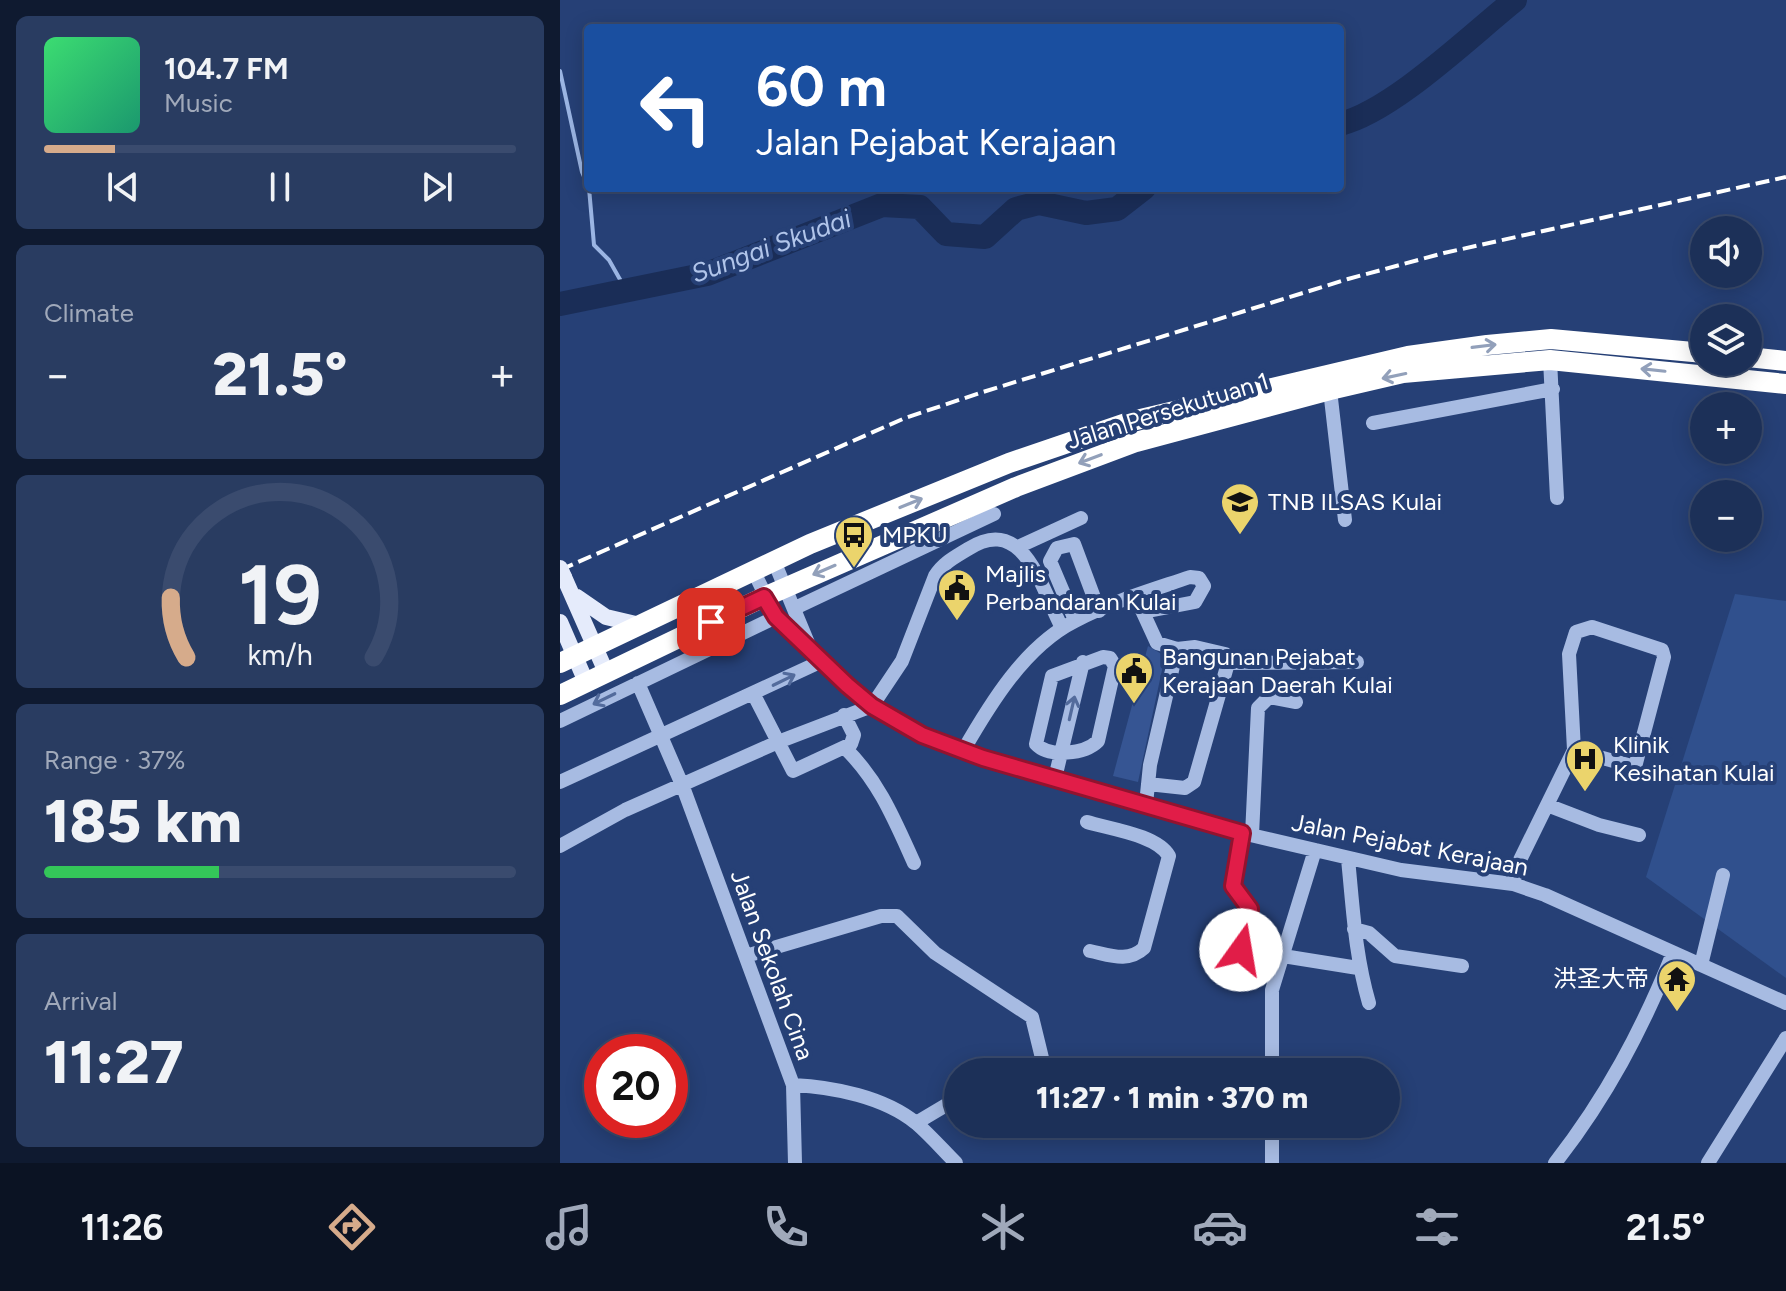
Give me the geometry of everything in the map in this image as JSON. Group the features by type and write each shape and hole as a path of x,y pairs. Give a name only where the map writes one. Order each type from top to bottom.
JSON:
{"highway":[{"name":"Jalan Persekutuan 1","path":"567,659 774,561 1009,463 1132,421 1408,356 1551,339 1690,352"},
{"path":"1762,358 1786,361"},
{"name":"Jalan Persekutuan 1","path":"560,695 773,592 1016,487 1136,442 1330,390 1403,373 1550,360 1786,384"}],"main road":[{"path":"565,578 597,613 640,625"},
{"path":"565,578 606,672"},
{"path":"560,622 567,659 586,682"}],"street":[{"path":"1550,360 1557,498"},
{"path":"1373,423 1553,389"},
{"path":"1330,390 1345,520"},
{"path":"795,608 994,514"},
{"path":"1020,546 1081,518"},
{"path":"560,846 625,810 683,787 778,742 872,706 902,661 942,566 983,539 1001,537 1020,546 1062,628"},
{"path":"930,544 942,566"},
{"path":"1075,620 1050,561 1057,548 1074,544 1099,611"},
{"path":"773,592 774,561"},
{"path":"753,570 773,592"},
{"path":"963,751 1011,679 1046,640 1062,628 1075,620 1190,577 1199,578 1204,586 1195,602 1143,612"},
{"name":"Jalan Pejabat Kerajaan","path":"773,592 795,608 810,647"},
{"name":"Jalan Pejabat Kerajaan","path":"773,592 776,617 872,706 922,735 963,751 1247,834 1348,859 1513,884 1545,895 1786,1003"},
{"path":"1136,596 1157,643 1177,649 1195,647 1225,654 1228,663 1194,782 1185,788 1148,784"},
{"path":"560,721 776,617"},
{"path":"1513,884 1519,862 1574,750 1569,654 1576,632 1592,627 1662,650 1664,657 1635,767 1574,750"},
{"path":"1146,804 1177,649"},
{"path":"1103,657 1115,662 1101,736 1093,746 1062,753 1041,749 1036,744 1050,680 1055,673 1083,662 1103,657"},
{"path":"560,782 822,661"},
{"path":"1055,778 1083,662"},
{"path":"1228,663 1357,662"},
{"name":"Jalan Sekolah Cina","path":"638,683 683,787 793,1085 795,1163"},
{"path":"754,695 793,771 851,744 854,735 844,715"},
{"path":"1241,950 1250,909 1233,886 1247,834 1258,708 1269,697 1296,702"},
{"path":"845,748 866,769 881,792 914,863"},
{"path":"1547,805 1599,825 1639,835"},
{"path":"1087,822 1152,842 1165,849 1169,856 1144,948 1136,956 1126,958 1090,951"},
{"path":"1272,1058 1271,1004 1315,850"},
{"path":"1348,859 1358,968 1369,1003"},
{"path":"1701,965 1723,875"},
{"path":"746,956 881,916 897,916 935,953 1032,1017 1042,1058"},
{"path":"1354,929 1369,933 1395,956 1462,966"},
{"path":"1555,1163 1593,1114 1625,1060 1673,953"},
{"path":"1283,956 1358,968"},
{"path":"1708,1163 1786,1038"},
{"path":"793,1085 820,1087 879,1103 916,1123 956,1163"},
{"path":"916,1123 944,1106"},
{"path":"1272,1138 1272,1163"}],"shaded area":[{"path":"1735,594 1786,601 1786,978 1646,877"}],"building":[{"path":"1148,646 1165,656 1138,782 1113,776"}],"waterway":[{"name":"Sungai Skudai","path":"1344,122 1407,89 1515,0"},
{"path":"560,71 584,177"},
{"path":"589,192 594,245 609,260 626,290"},
{"name":"Sungai Skudai","path":"560,304 707,274 882,205 920,207 946,234 985,237 1016,209 1039,203 1086,213 1117,209 1139,192"}],"railway":[{"path":"560,570 905,418 983,392 1348,279 1444,253 1786,177"}],"place":[{"name":"TNB ILSAS Kulai","path":"1240,536"},
{"name":"MPKU","path":"854,569"},
{"name":"Majlis Perbandaran Kulai","path":"957,622"},
{"name":"Bangunan Pejabat Kerajaan Daerah Kulai","path":"1134,705"},
{"name":"Klinik Kesihatan Kulai","path":"1585,793"},
{"name":"洪圣大帝","path":"1677,1013"}],"route":[{"path":"711,622 764,597 776,617 847,685 872,706 922,735 983,758 1242,833 1233,886 1234,891 1249,902 1250,909 1241,950"}]}
